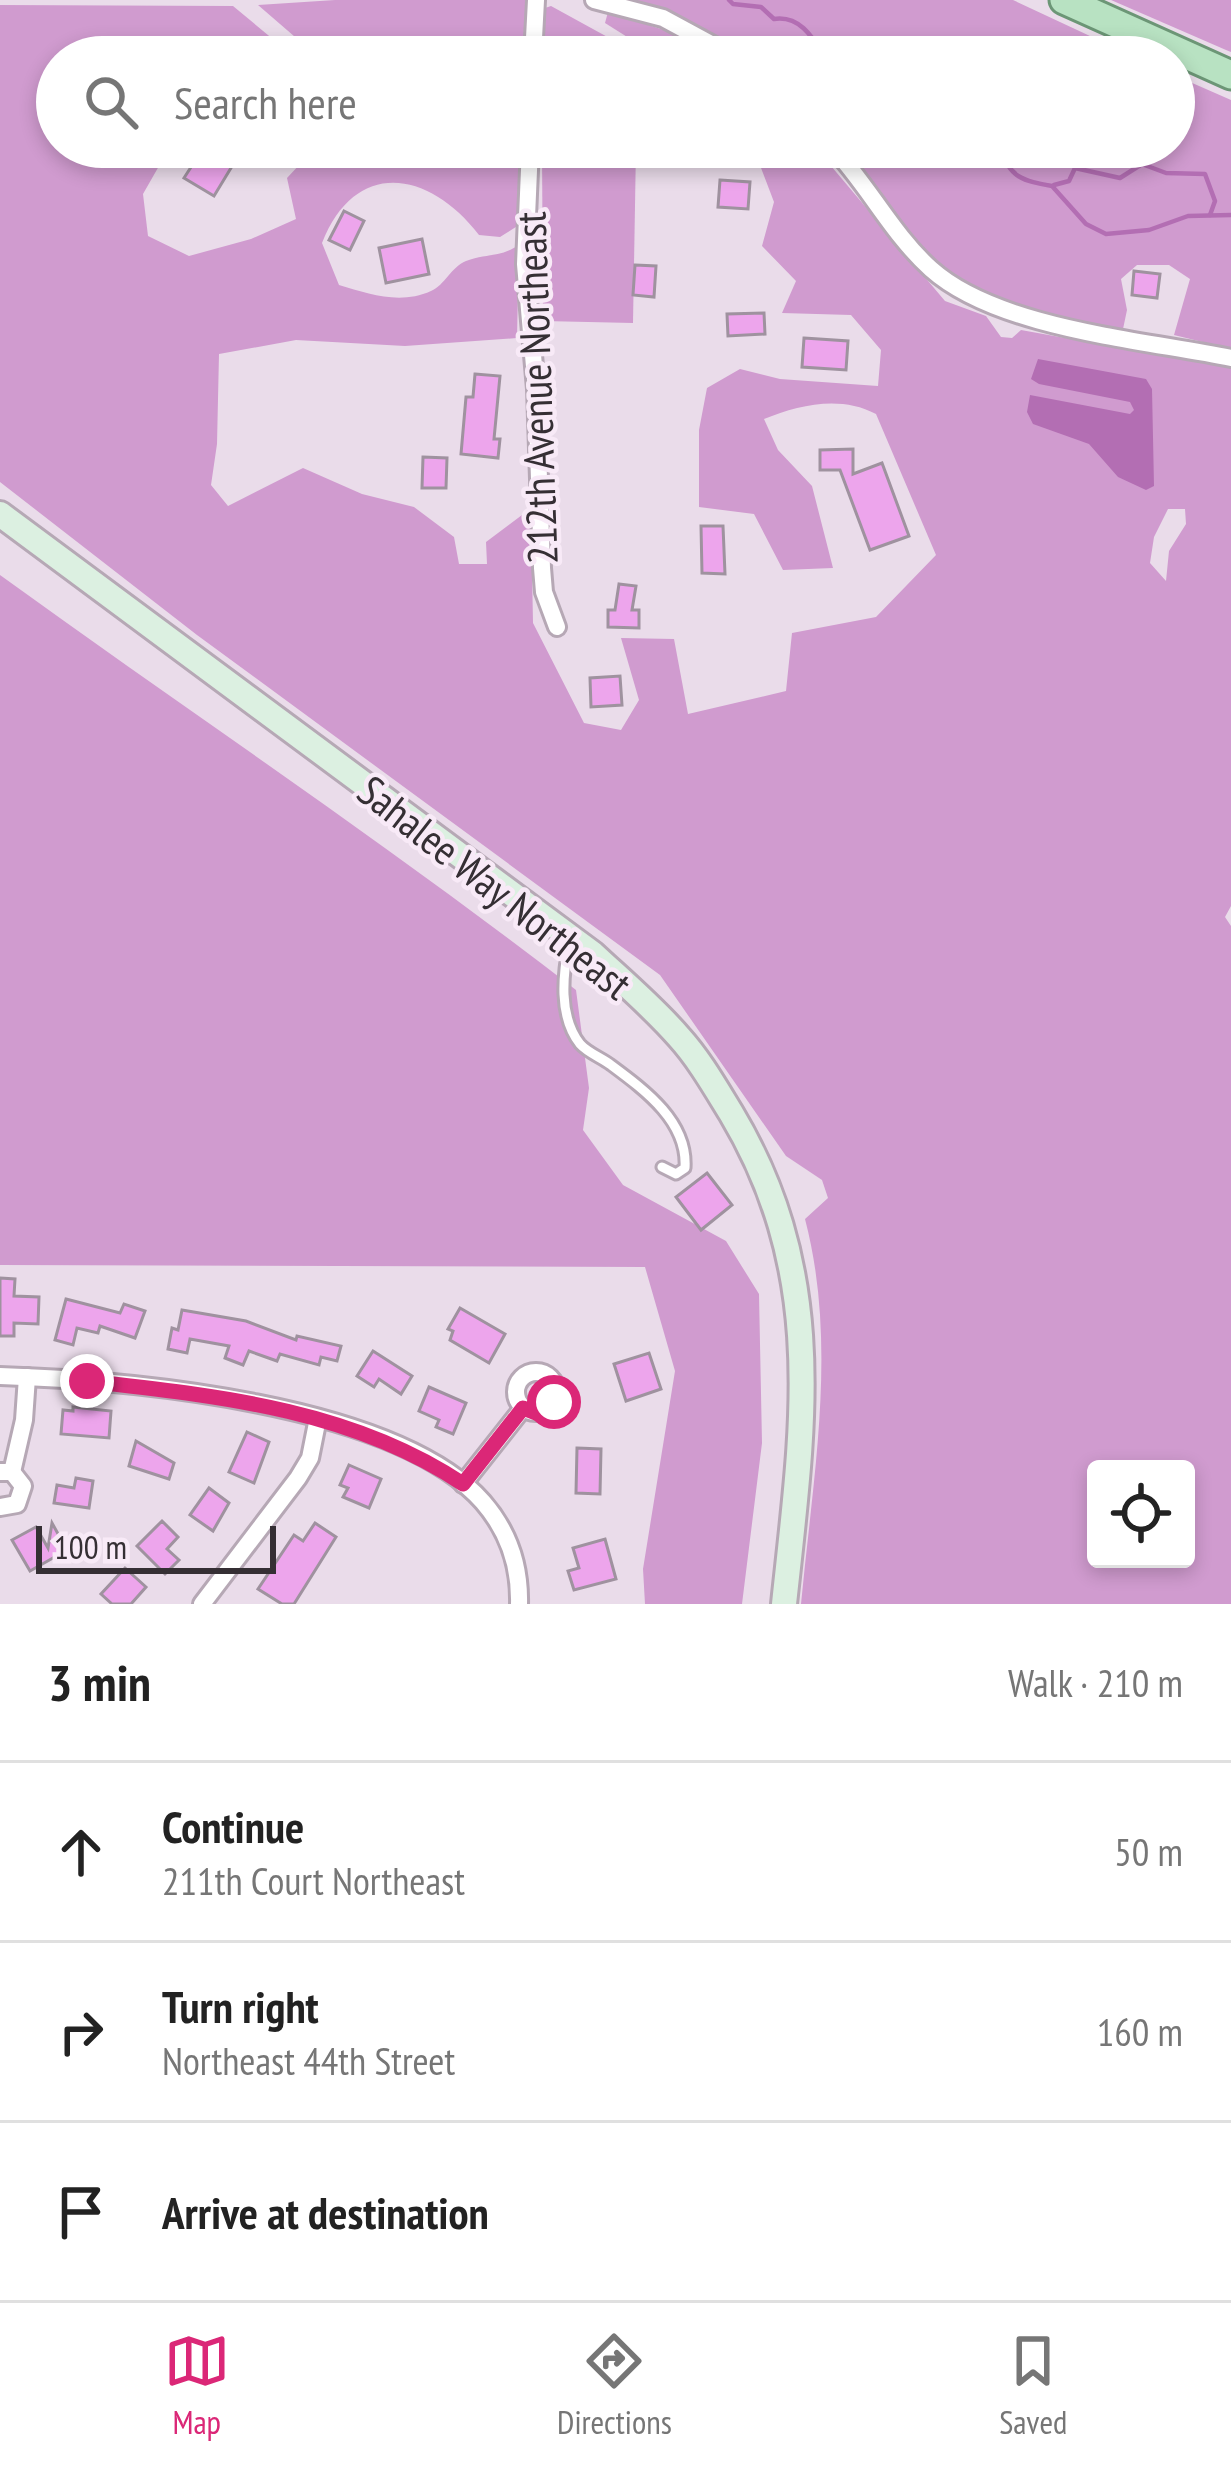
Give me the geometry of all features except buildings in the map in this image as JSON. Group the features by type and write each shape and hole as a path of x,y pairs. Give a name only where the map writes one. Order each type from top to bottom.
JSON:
{"main road":[{"path":"1064,0 1144,36"},
{"path":"1195,59 1231,75"},
{"name":"Sahalee Way Northeast","path":"0,514 570,937 681,1038 711,1079 748,1142 787,1245 802,1338 803,1395 784,1604"}],"street":[{"path":"534,36 536,0"},
{"path":"594,0 663,18 696,36"},
{"name":"212th Avenue Northeast","path":"529,168 525,264 536,389 542,568 544,592 557,627"},
{"path":"849,168 929,268 958,290 1061,325 1231,358"},
{"path":"0,1376 195,1393 319,1418 398,1446 463,1484 499,1522 512,1549 519,1604"},
{"path":"0,1507 12,1507 22,1499 23,1486 6,1472 24,1420 27,1377"},
{"path":"463,1484 523,1408"},
{"path":"202,1604 298,1478 310,1458 319,1418"}],"lane":[{"path":"570,937 563,973 568,1022 582,1046 662,1108 683,1137 685,1168 676,1174 662,1167"}],"shaded area":[{"path":"526,0 525,36 294,36 258,5"},
{"path":"621,0 1013,0 1090,36 709,36"},
{"path":"1111,0 1231,0 1231,52"},
{"path":"0,5 233,6 269,36 36,36 36,168 158,168 143,194 148,236 189,256 251,239 296,219 287,178 296,168 521,168 519,225 500,237 479,235 439,197 395,183 354,196 336,215 322,243 339,285 396,298 431,291 466,261 519,245 517,338 405,346 296,340 219,354 211,485 228,506 303,468 362,494 414,507 454,537 459,564 487,564 486,542 522,515 531,518 533,623 584,723 621,730 639,700 621,638 674,639 688,714 786,691 792,633 876,617 936,555 876,414 848,405 805,406 764,419 778,450 812,486 833,568 783,570 754,514 699,507 699,430 707,388 740,369 780,379 878,386 881,350 851,315 782,313 796,281 762,246 774,202 761,168 833,168 945,301 986,316 1001,337 1012,338 1021,330 1231,368 1231,906 1225,917 1231,926 1231,1604 801,1604 821,1362 815,1266 805,1219 828,1198 822,1180 786,1156 660,975 197,635 0,482","holes":["1168,509 1185,509 1186,524 1169,551 1166,581 1150,563 1154,537"]},
{"path":"551,6 606,36 542,36 542,9"},
{"path":"608,12 677,36 626,36 605,23"},
{"path":"1195,84 1231,100 1231,349 1174,335 1190,279 1169,265 1137,265 1121,279 1127,310 1123,329 1036,311 974,289 939,266 854,168 1195,168"},
{"path":"542,168 636,168 633,323 543,321"},
{"path":"1038,359 1146,379 1152,389 1154,486 1146,490 1118,477 1089,444 1033,424 1027,412 1030,395 1130,414 1134,410 1130,402 1039,384 1031,379"},
{"path":"0,575 576,990 589,1088 583,1130 623,1185 726,1241 759,1294 762,1443 742,1604 645,1604 643,1569 675,1371 645,1267 0,1265"}],"waterway":[{"path":"729,0 761,7 774,19 798,24 810,36"},
{"path":"1011,168 1025,180 1052,186 1086,224 1106,234 1149,230 1188,216 1231,215"},
{"path":"1054,185 1069,181 1075,168"},
{"path":"1075,168 1120,178 1136,168"},
{"path":"1153,168 1205,174 1215,201 1210,215"}],"route":[{"path":"87,1381 195,1393 319,1418 398,1446 463,1484 523,1408 543,1412 554,1402"}]}
